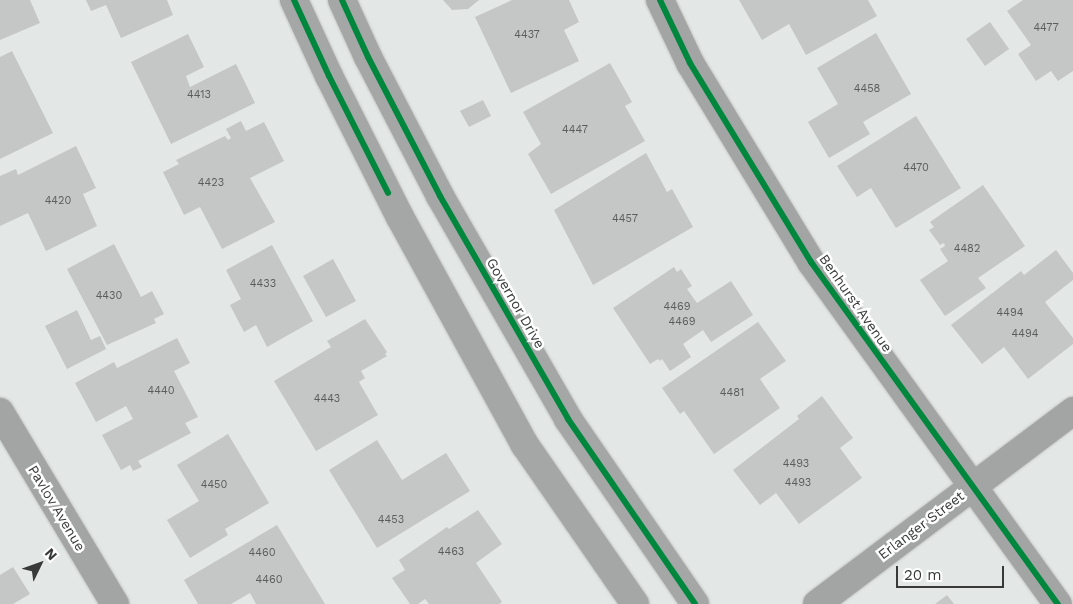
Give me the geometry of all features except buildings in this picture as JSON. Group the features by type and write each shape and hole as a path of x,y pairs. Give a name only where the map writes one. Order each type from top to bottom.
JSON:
{"main road":[{"path":"294,0 329,76 400,217 525,445 634,604"},
{"name":"Governor Drive","path":"342,0 368,58 440,196 568,419 695,604"}],"street":[{"name":"Benhurst Avenue","path":"660,0 690,63 811,262 1058,604"},
{"name":"Erlanger Street","path":"817,604 1073,411"},
{"name":"Pavlov Avenue","path":"0,412 115,604"}],"cycle path":[{"path":"294,0 329,76 388,193"},
{"path":"342,0 368,57 440,196 568,419 695,604"},
{"path":"660,0 690,63 811,262 1058,604"}]}
